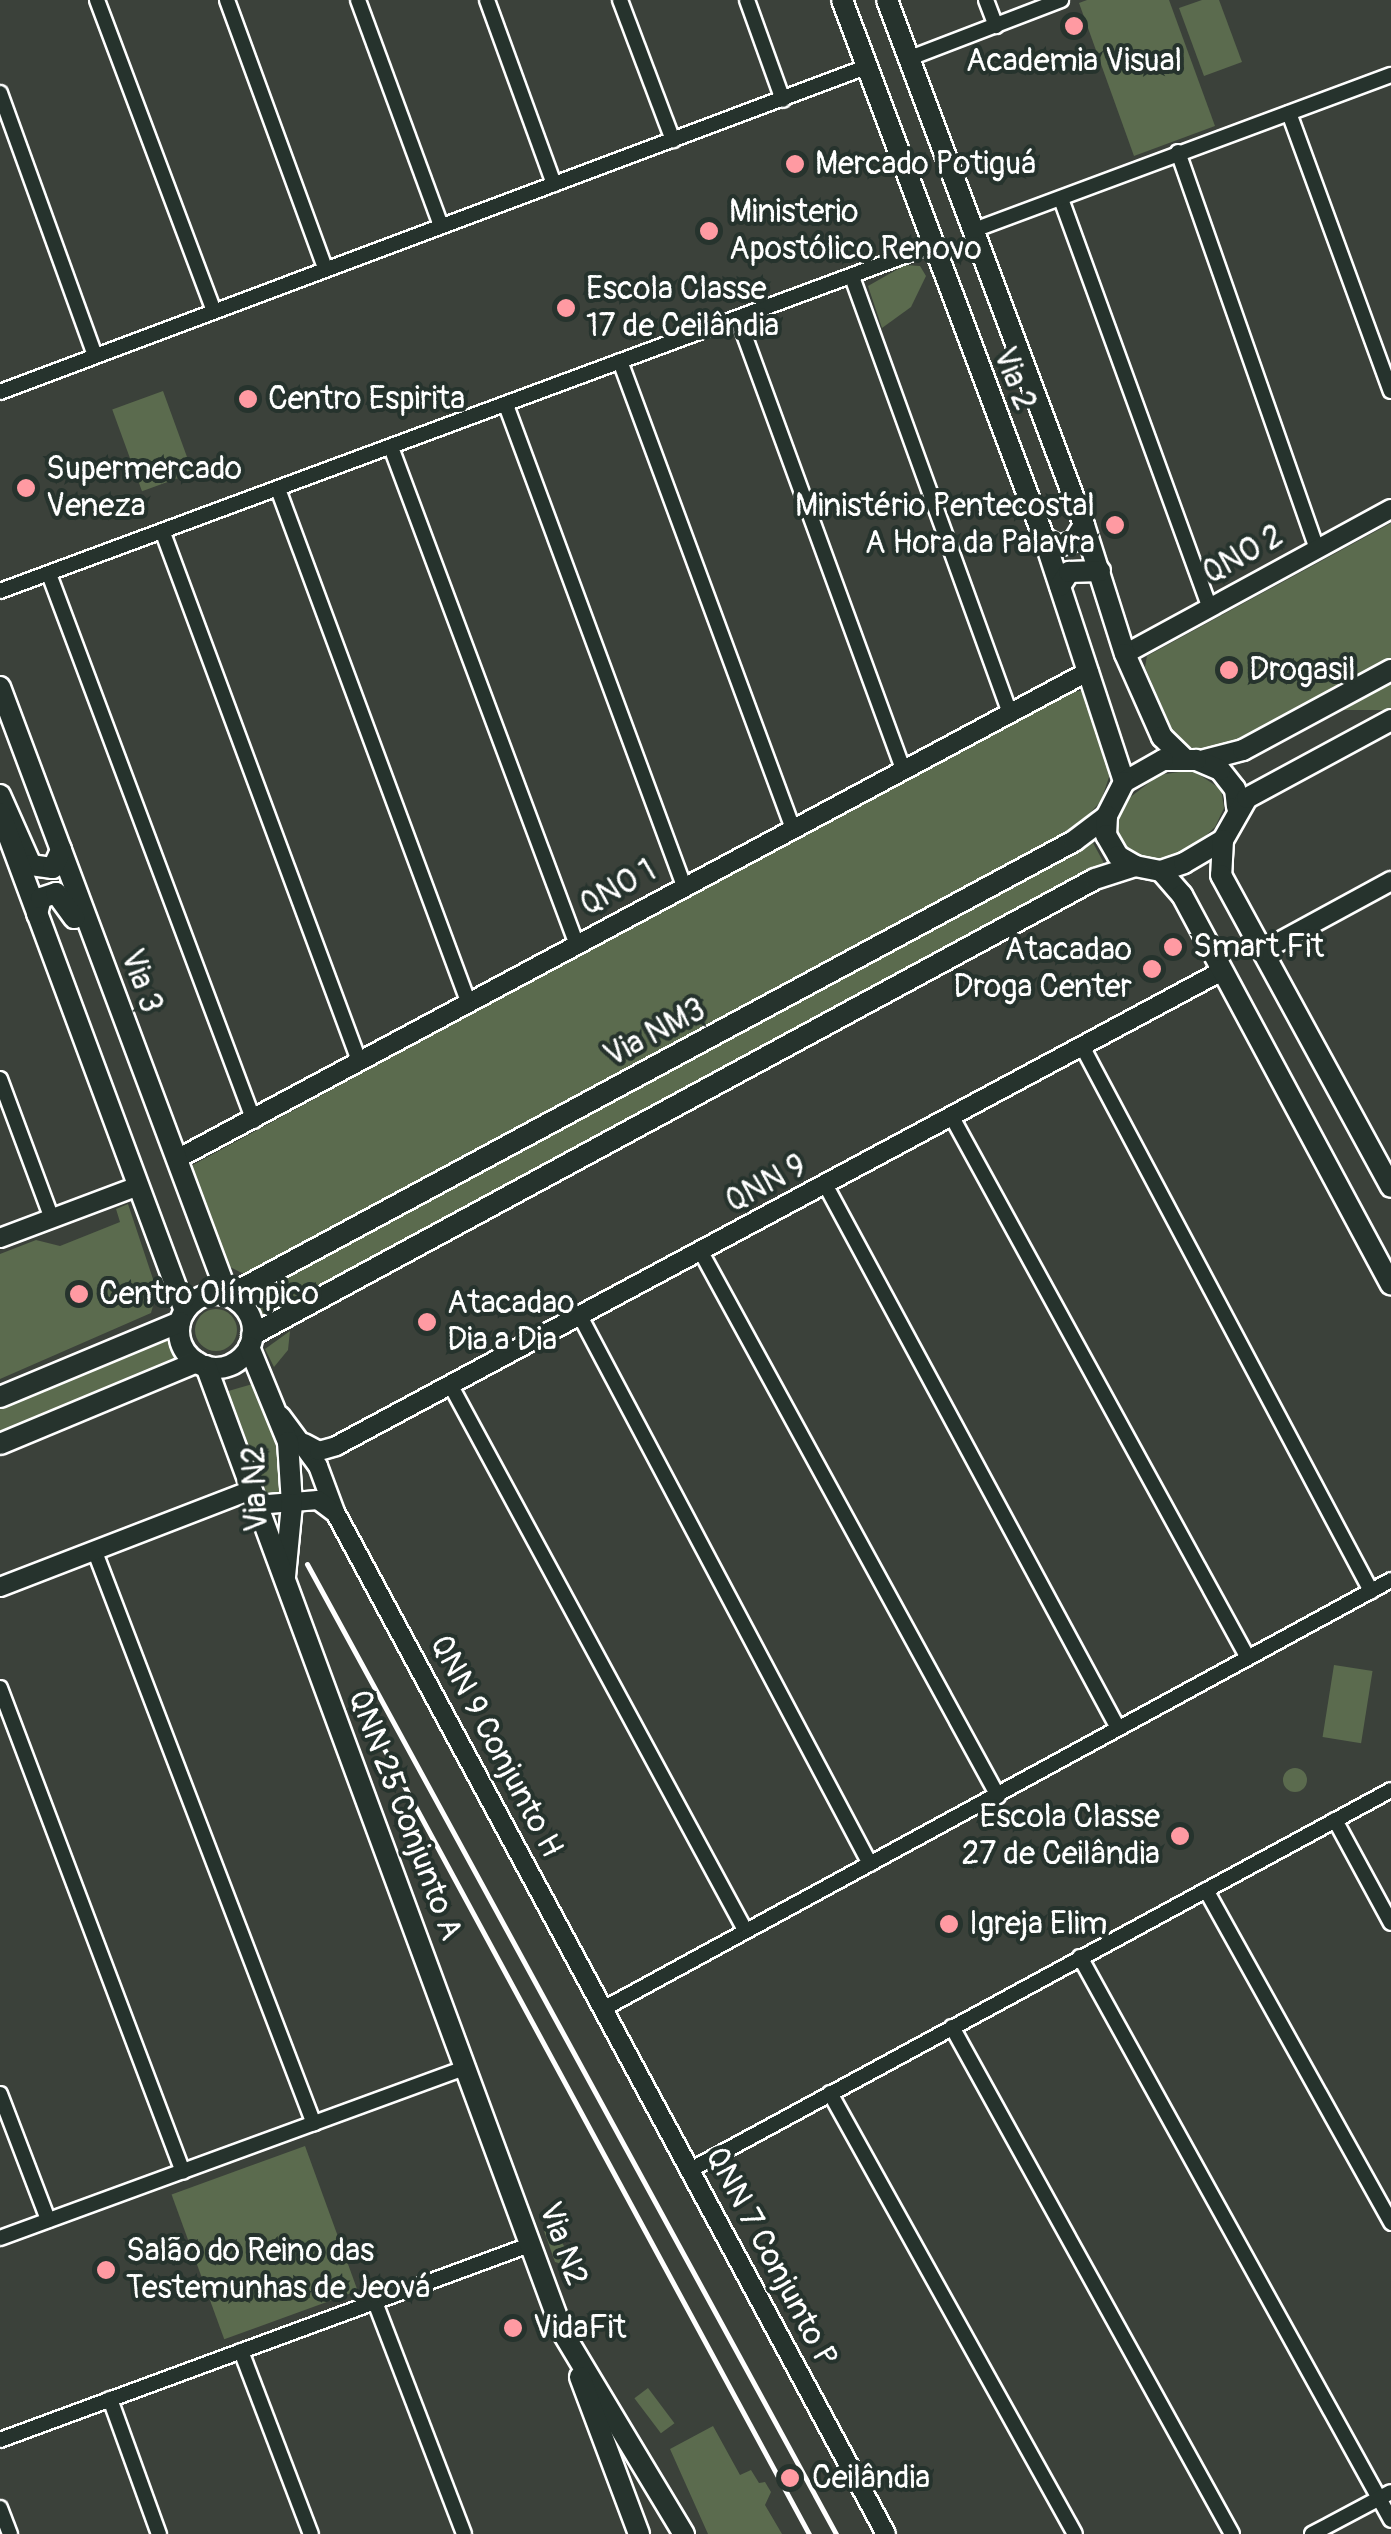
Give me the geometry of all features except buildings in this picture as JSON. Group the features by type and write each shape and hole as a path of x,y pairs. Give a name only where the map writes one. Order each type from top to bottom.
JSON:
{"main road":[{"name":"Via 2","path":"842,0 931,246 1044,538 1124,782"},
{"name":"Via 2","path":"887,0 1084,525 1125,654 1162,737 1192,760"},
{"path":"1044,538 1058,546 1074,542 1084,525"},
{"path":"1060,586 1069,572 1100,571"},
{"path":"1135,866 1110,846 1107,816 1124,782 1151,765 1243,750 1391,670"},
{"name":"Via 3","path":"0,688 228,1296"},
{"path":"1237,807 1391,720"},
{"path":"1192,760 1229,780 1237,807 1224,840 1222,874 1391,1186"},
{"path":"0,794 32,865 54,868 60,850"},
{"path":"0,813 138,1186 182,1317 184,1350 202,1364"},
{"name":"Via NM3","path":"228,1296 1074,841 1107,816"},
{"path":"0,1444 202,1364 228,1366 251,1341 1095,879 1135,866 1161,870 1224,840"},
{"path":"1161,870 1182,895 1391,1284"},
{"path":"37,914 46,895 68,901 106,1005 137,1056"},
{"path":"1320,1156 1366,1210 1391,1257"},
{"path":"0,1397 182,1317 199,1298 228,1296 249,1314 251,1341"},
{"name":"Via N2","path":"251,1341 281,1416 292,1504 285,1584"},
{"name":"Via N2","path":"202,1364 285,1584"},
{"name":"QNN 25 Conjunto A","path":"285,1584 467,2067"},
{"name":"Via N2","path":"467,2067 563,2333 684,2534"},
{"path":"563,2333 639,2534"}],"street":[{"path":"97,0 213,309"},
{"path":"228,0 325,268"},
{"path":"358,0 441,225"},
{"path":"487,0 554,184"},
{"path":"620,0 672,140"},
{"path":"747,0 784,100"},
{"path":"986,0 996,26"},
{"path":"910,58 1061,0"},
{"path":"0,392 94,353 866,67"},
{"path":"974,230 1391,75"},
{"path":"0,93 94,353"},
{"path":"1289,113 1391,391"},
{"path":"1178,152 1317,548"},
{"path":"1060,199 1210,608"},
{"path":"0,590 392,450 931,246"},
{"path":"852,277 1009,710"},
{"path":"738,318 902,767"},
{"path":"620,361 793,828"},
{"path":"506,405 684,886"},
{"path":"392,450 576,945"},
{"path":"278,489 469,1004"},
{"name":"QNO 2","path":"1125,654 1391,509"},
{"path":"164,532 359,1062"},
{"path":"50,574 254,1121"},
{"name":"QNO 1","path":"176,1158 254,1121 902,767 1089,671"},
{"path":"1264,950 1391,881"},
{"name":"QNN 9","path":"292,1504 336,1446 1222,971"},
{"path":"1083,1048 1371,1591"},
{"path":"0,1079 52,1219"},
{"path":"953,1118 1248,1658"},
{"path":"0,1238 138,1186"},
{"path":"826,1186 1118,1728"},
{"path":"701,1252 998,1796"},
{"path":"580,1316 870,1864"},
{"path":"451,1386 745,1930"},
{"name":"QNN 9 Conjunto H","path":"281,1416 318,1466 335,1512 603,2008"},
{"path":"299,1439 320,1451 336,1446"},
{"path":"0,1587 250,1497 292,1504 318,1500 335,1512"},
{"path":"95,1552 314,2124"},
{"path":"603,2008 1391,1580"},
{"path":"0,1688 183,2172"},
{"path":"690,2170 1391,1790"},
{"path":"1336,1820 1391,1923"},
{"path":"1206,1890 1391,2223"},
{"path":"1080,1957 1385,2496 1391,2520"},
{"name":"QNN 7 Conjunto P","path":"603,2008 886,2534"},
{"path":"952,2027 1232,2534"},
{"path":"0,2238 467,2067"},
{"path":"0,2094 48,2220"},
{"path":"830,2094 1074,2534"},
{"path":"0,2440 532,2244"},
{"path":"376,2302 464,2534"},
{"path":"241,2351 310,2534"},
{"path":"110,2399 160,2534"},
{"path":"1312,2534 1385,2496"},
{"path":"0,2508 10,2534"}],"green space":[{"path":"1169,0 1215,126 1134,156 1079,3"},
{"path":"1202,0 1219,0 1242,62 1204,76 1179,8"},
{"path":"905,265 920,266 926,276 911,307 882,328 868,286"},
{"path":"163,391 193,473 142,491 112,409"},
{"path":"1391,523 1391,659 1225,749 1194,749 1175,737 1145,667 1147,656"},
{"path":"1212,680 1391,680 1391,710 1212,710"},
{"path":"1091,689 1110,774 1101,801 1074,831 246,1275 224,1264 189,1167 1061,694"},
{"path":"1192,770 1221,789 1224,808 1215,827 1198,843 1166,858 1143,859 1124,849 1115,827 1124,802 1159,775"},
{"path":"1092,841 1105,865 277,1312 264,1315 249,1297"},
{"name":"Centro Olímpico","path":"128,1204 157,1291 151,1313 0,1379 0,1254 36,1240 60,1246 120,1222 116,1209"},
{"path":"216,1309 231,1315 237,1330 231,1345 216,1351 201,1345 195,1330 201,1315"},
{"path":"290,1331 288,1350 274,1367 265,1349"},
{"path":"172,1334 181,1359 0,1435 0,1403"},
{"path":"256,1383 275,1418 283,1496 264,1495 225,1392"},
{"path":"1334,1665 1373,1671 1361,1743 1323,1737"},
{"path":"1295,1768 1307,1780 1295,1792 1283,1780"},
{"path":"305,2146 358,2291 224,2339 172,2195"},
{"path":"554,2228 569,2255 565,2265 555,2262 544,2231"},
{"path":"648,2388 674,2423 661,2433 634,2398"},
{"path":"713,2426 740,2475 751,2470 759,2483 765,2482 771,2492 765,2505 782,2534 708,2534 670,2449"}],"railway":[{"path":"307,1564 836,2534"},
{"path":"362,1708 809,2534"}],"place":[{"name":"Academia Visual","path":"1074,26"},
{"name":"Mercado Potiguá","path":"795,164"},
{"name":"Ministerio Apostólico Renovo","path":"709,231"},
{"name":"Escola Classe 17 de Ceilândia","path":"566,308"},
{"name":"Centro Espirita","path":"248,399"},
{"name":"Supermercado Veneza","path":"26,488"},
{"name":"Ministério Pentecostal A Hora da Palavra","path":"1115,525"},
{"name":"Drogasil","path":"1229,670"},
{"name":"Smart Fit","path":"1173,947"},
{"name":"Atacadao Droga Center","path":"1152,969"},
{"name":"Centro Olímpico","path":"79,1294"},
{"name":"Atacadao Dia a Dia","path":"427,1322"},
{"name":"Escola Classe 27 de Ceilândia","path":"1180,1836"},
{"name":"Igreja Elim","path":"949,1924"},
{"name":"Salão do Reino das Testemunhas de Jeová","path":"106,2270"},
{"name":"VidaFit","path":"513,2328"},
{"name":"Ceilândia","path":"790,2478"}]}
